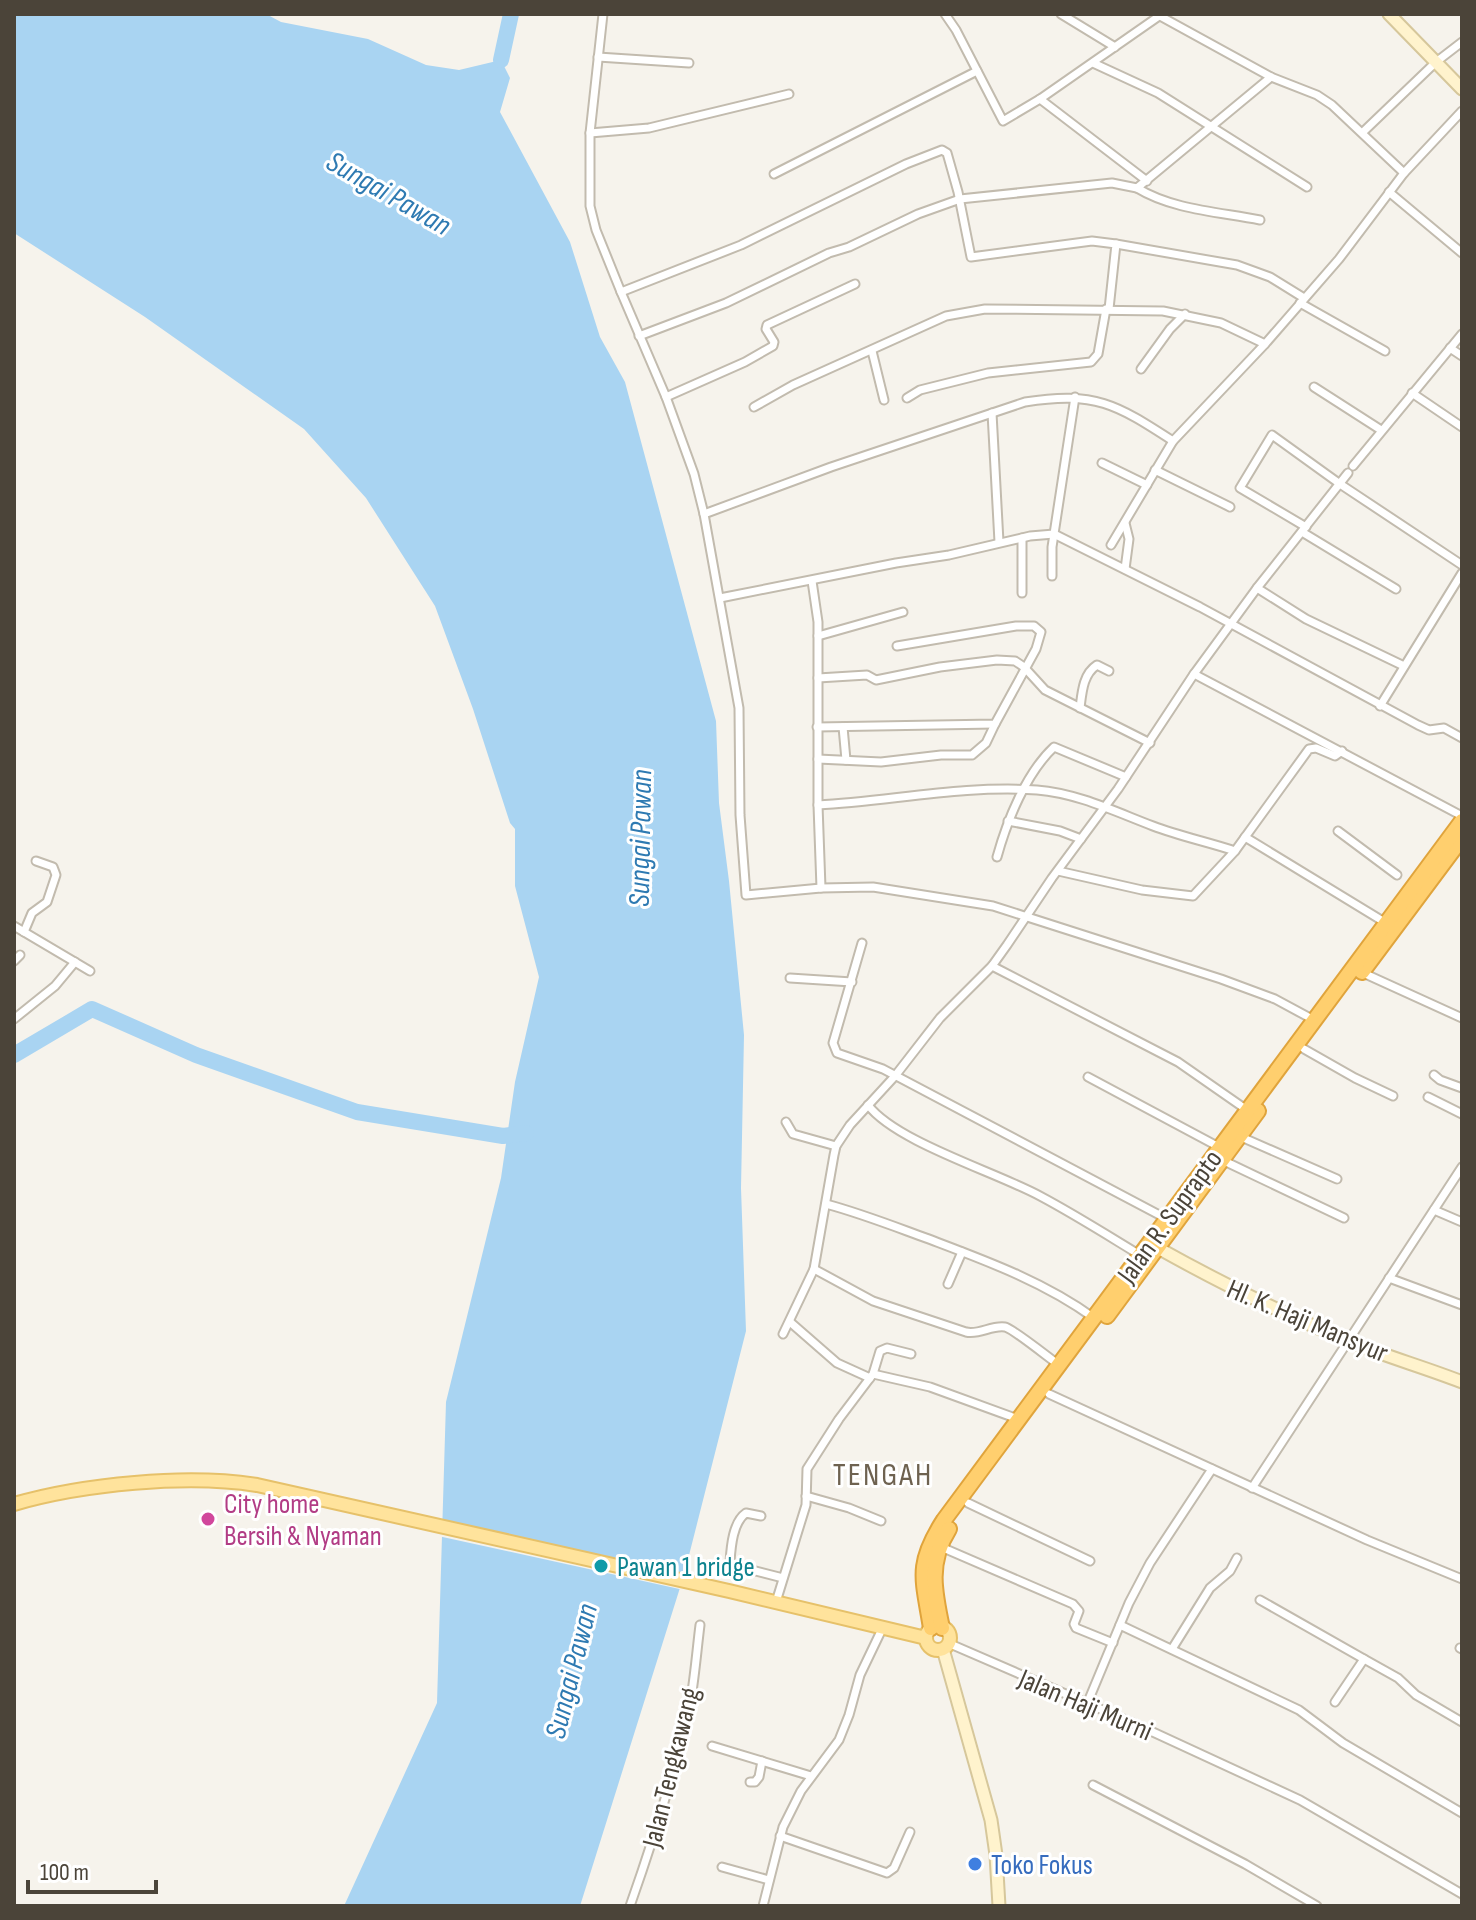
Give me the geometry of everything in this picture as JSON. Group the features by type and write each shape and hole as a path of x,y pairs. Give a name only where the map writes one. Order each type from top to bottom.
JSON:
{"highway":[{"name":"Jalan R. Suprapto","path":"933,1631 923,1572 923,1561 930,1542 1059,1365 1158,1248 1247,1110 1386,923 1403,909 1405,880 1462,818"},
{"name":"Jalan R. Suprapto","path":"933,1631 933,1580 939,1546 1049,1394 1140,1255 1216,1159 1239,1136 1361,972 1403,909 1462,838"}],"main road":[{"path":"14,1504 75,1491 206,1480 257,1485 883,1627 948,1632 945,1646 931,1648 933,1631"}],"street":[{"path":"603,14 590,133 590,206 596,230 666,397 694,474 704,514 739,708 740,815 745,894 821,888 900,890 993,906 1221,979 1275,999 1314,1020"},
{"path":"945,14 1002,121 1040,99 1161,15 1271,77 1317,95 1363,132 1404,173"},
{"path":"1061,14 1115,47"},
{"path":"1389,14 1462,89"},
{"path":"1363,132 1436,62 1462,42"},
{"path":"598,57 689,63"},
{"path":"1093,63 1158,93 1307,187"},
{"path":"774,174 977,71"},
{"path":"1137,188 1271,77"},
{"path":"590,133 649,128 789,94"},
{"path":"1040,99 1147,181"},
{"path":"1108,552 1173,441 1265,344 1339,259 1404,173 1462,111"},
{"path":"621,292 741,245 938,150 947,153 960,199 969,253 973,258 1092,241 1237,265 1270,277 1385,351"},
{"path":"639,336 726,303 829,253 960,199 1112,183 1137,188 1174,204 1260,220"},
{"path":"1389,192 1462,253"},
{"path":"907,398 920,390 988,373 1091,362 1098,354 1116,244"},
{"path":"666,397 773,346 767,325 855,284"},
{"path":"754,407 793,385 946,316 962,312 1107,309 1185,314 1221,323 1265,344"},
{"path":"1141,369 1185,314"},
{"path":"783,1334 814,1269 836,1146 940,1018 992,966 1257,588 1381,430 1462,334"},
{"path":"1450,348 1462,356"},
{"path":"872,351 884,400"},
{"path":"1314,387 1381,430"},
{"path":"1412,393 1462,427"},
{"path":"704,514 816,472 1025,402 1075,397 1111,404 1173,441"},
{"path":"1052,576 1054,534 1075,397"},
{"path":"992,413 999,542"},
{"path":"1396,589 1240,488 1269,437 1277,436 1340,484 1462,565"},
{"path":"1102,463 1147,485"},
{"path":"1155,470 1230,507"},
{"path":"1125,523 1129,539 1125,569"},
{"path":"720,598 949,555 999,542 1054,534 1108,552 1125,569 1380,706 1429,730 1444,728 1462,738"},
{"path":"1022,538 1022,593"},
{"path":"1380,706 1462,573"},
{"path":"812,581 818,636 821,888"},
{"path":"1257,588 1306,619 1404,666"},
{"path":"818,636 903,612"},
{"path":"818,759 881,762 972,755 986,743 1039,640 1040,630 1034,626 985,630 897,646"},
{"path":"818,678 867,675 876,680 940,667 997,660 1015,661 1045,690 1150,743"},
{"path":"1080,708 1083,686 1093,667 1097,665 1109,671"},
{"path":"1194,674 1462,818"},
{"path":"817,727 995,724"},
{"path":"843,727 846,760"},
{"path":"997,857 1008,821 1051,749 1056,746 1126,777"},
{"path":"1058,871 1142,890 1193,896 1235,851 1309,749 1316,748 1335,756 1342,751"},
{"path":"818,805 869,802 955,790 1042,790 1105,807 1167,831 1235,851"},
{"path":"1008,821 1040,826 1081,839"},
{"path":"1338,831 1405,880"},
{"path":"1245,837 1386,923"},
{"path":"24,932 32,913 47,902 56,875 53,867 36,861"},
{"path":"14,926 90,971"},
{"path":"862,943 833,1043 835,1050 895,1076 1167,1219"},
{"path":"14,1019 55,986 75,962"},
{"path":"992,966 1178,1062 1247,1110"},
{"path":"1361,972 1462,1018"},
{"path":"790,978 852,982"},
{"path":"1304,1049 1393,1096"},
{"path":"1434,1075 1462,1088"},
{"path":"1088,1077 1216,1159 1344,1218"},
{"path":"1428,1097 1462,1114"},
{"path":"868,1105 879,1118 916,1140 1040,1196 1140,1255"},
{"path":"786,1122 793,1134 836,1146"},
{"path":"1239,1136 1337,1179"},
{"path":"1252,1488 1462,1167"},
{"path":"826,1204 962,1252 1033,1281 1090,1328"},
{"path":"1434,1210 1462,1222"},
{"name":"Hl. K. Haji Mansyur","path":"1158,1248 1237,1291 1348,1341 1462,1382"},
{"path":"948,1284 962,1252"},
{"path":"814,1269 873,1301 966,1332 973,1334 1007,1327 1059,1365"},
{"path":"1389,1278 1462,1305"},
{"path":"790,1322 837,1363 871,1376 930,1387 1018,1419"},
{"path":"776,1602 806,1496 805,1476 813,1458 871,1376 882,1350 911,1354"},
{"path":"1049,1394 1367,1540 1462,1579"},
{"path":"1087,1704 1120,1625 1155,1554 1212,1469"},
{"path":"806,1496 881,1521"},
{"path":"968,1503 1090,1561"},
{"path":"761,1516 746,1513 741,1516 734,1534 730,1562 783,1578"},
{"path":"939,1546 1073,1604 1079,1611 1074,1624 1076,1628 1113,1643"},
{"path":"1172,1649 1210,1588 1230,1571 1237,1558"},
{"path":"1260,1600 1398,1678 1416,1695 1462,1722"},
{"name":"Jalan Tengkawang","path":"630,1906 658,1824 681,1741 691,1696 700,1625"},
{"path":"1120,1625 1299,1710 1343,1743 1462,1813"},
{"path":"763,1906 780,1836 811,1776 839,1740 860,1675 883,1627"},
{"path":"945,1646 991,1820 999,1906"},
{"name":"Jalan Haji Murni","path":"945,1646 1087,1704 1300,1800 1462,1894"},
{"path":"1335,1702 1364,1659"},
{"path":"712,1746 811,1776"},
{"path":"750,1782 758,1778 762,1761"},
{"path":"1093,1785 1245,1864 1317,1906"},
{"path":"780,1836 887,1873 894,1868 910,1832"},
{"path":"722,1867 769,1880"}],"water":[{"name":"Sungai Pawan","path":"14,14 266,14 281,22 368,39 426,65 459,70 501,60 510,78 500,112 570,242 600,337 625,382 716,721 719,803 744,1035 741,1188 746,1331 684,1575 580,1906 344,1906 437,1703 446,1402 501,1178 515,1082 539,977 515,886 515,829 510,823 435,606 366,498 304,429 145,317 14,233"}],"pier":[{"path":"438,1523 688,1578 684,1590 438,1536"}],"waterway":[{"path":"501,60 511,14"},
{"path":"14,1055 92,1009 196,1055 357,1112 503,1136 526,1133"}],"place":[{"name":"City home Bersih & Nyaman","path":"208,1519"},
{"name":"Pawan 1 bridge","path":"601,1566"},
{"name":"Toko Fokus","path":"975,1864"}],"district":[{"name":"TENGAH","path":"883,1474"}]}
